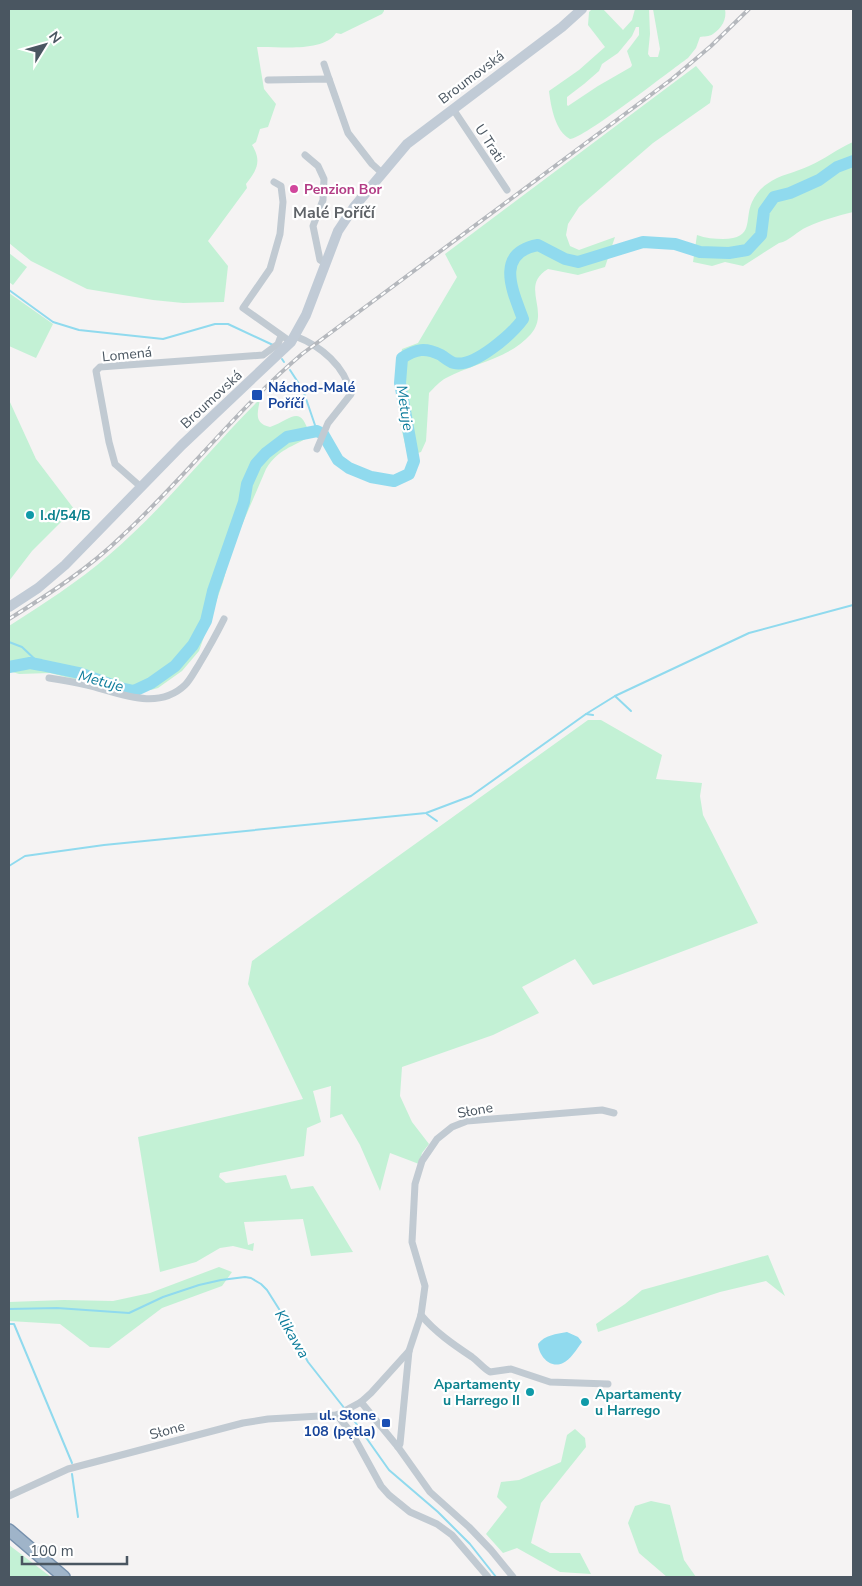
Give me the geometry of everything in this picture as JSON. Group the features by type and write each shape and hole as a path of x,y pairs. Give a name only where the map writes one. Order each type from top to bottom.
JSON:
{"highway":[{"path":"9,1530 37,1556"},
{"path":"9,1536 64,1577"}],"main road":[{"name":"Broumovská","path":"9,607 57,573 289,338 314,296 334,240 342,225 407,144 562,27 582,9"}],"street":[{"path":"324,64 348,133 372,164 382,173"},
{"path":"268,80 329,78"},
{"name":"U Trati","path":"453,108 506,190"},
{"path":"305,154 318,166 324,179 323,200 313,226 320,260 325,263"},
{"path":"274,182 281,186 283,202 280,234 270,269 244,308 289,338 304,340 323,351 341,371 349,385 351,394 328,423 317,449"},
{"name":"Lomená","path":"141,487 115,464 96,371 100,367 263,355 289,338"},
{"path":"49,678 139,698 157,698 168,695 185,685 214,639 224,619"},
{"name":"Słone","path":"398,1447 400,1444 409,1351 421,1315 425,1286 412,1242 415,1184 422,1161 437,1139 452,1127 467,1121 602,1110 614,1113"},
{"path":"421,1315 432,1329 490,1372 512,1368 550,1382 608,1384"},
{"name":"Słone","path":"9,1496 68,1470 243,1423 268,1419 340,1414 361,1402 391,1373 409,1351"},
{"path":"361,1402 398,1447 430,1492 469,1527 513,1577"},
{"path":"340,1414 381,1486 390,1496 410,1512 437,1524 452,1535 462,1544 488,1577"}],"green space":[{"path":"9,9 384,9 384,11 382,14 341,34 336,33 330,39 311,46 257,47 264,89 276,104 268,127 260,129 256,142 252,145 257,156 257,165 246,184 247,188 208,241 228,266 224,302 183,303 87,289 31,261 9,243"},
{"path":"592,9 603,9 623,30 632,20 635,9 649,9 650,34 648,54 650,57 658,57 660,49 653,9 725,9 724,20 719,29 711,35 700,37 696,48 688,58 609,117 570,139 557,125 549,91 579,70 605,47 588,25 589,12","holes":["636,27 639,27 639,35 627,51 631,67 568,106 567,97 599,71 602,64 618,53 632,36"]},
{"path":"696,66 713,86 710,103 653,143 579,207 568,224 566,235 570,246 579,250 615,237 605,267 578,275 548,269 540,276 536,283 535,291 538,317 531,334 502,355 446,378 435,387 429,393 426,441 421,452 408,456 400,423 398,373 402,349 418,343 457,277 445,254"},
{"path":"853,142 853,212 824,220 803,229 743,266 725,262 712,266 693,262 697,235 723,239 740,236 746,227 753,199 765,186 777,178 815,163"},
{"path":"9,253 27,267 13,285 9,282"},
{"path":"9,293 53,324 36,358 9,346"},
{"path":"260,399 258,416 261,423 270,427 295,416 299,417 303,420 310,436 281,452 266,469 232,548 223,582 199,651 182,671 158,688 151,690 105,687 50,673 19,674 9,671 9,626 85,574 129,537"},
{"path":"9,400 36,459 74,509 32,551 9,581"},
{"path":"588,720 601,720 662,755 656,779 702,783 700,796 703,815 758,923 593,985 575,959 522,987 539,1013 493,1035 402,1067 400,1096 412,1122 429,1144 422,1153 419,1164 390,1153 380,1191 360,1145 342,1114 330,1118 331,1086 313,1091 321,1122 307,1128 304,1156 220,1173 219,1177 226,1183 286,1175 291,1189 313,1186 353,1252 311,1256 303,1219 244,1222 248,1245 254,1243 253,1251 233,1246 220,1248 196,1262 160,1272 138,1137 303,1099 248,984 252,961"},
{"path":"768,1255 785,1296 766,1281 720,1292 598,1332 596,1324 642,1290"},
{"path":"219,1267 232,1272 222,1286 162,1308 109,1348 90,1347 60,1324 9,1321 9,1302 113,1301 150,1293"},
{"path":"575,1429 585,1438 586,1447 541,1503 531,1543 550,1553 580,1553 591,1574 560,1572 517,1548 503,1553 486,1534 507,1507 497,1497 501,1482 519,1480 561,1462 567,1435"},
{"path":"651,1501 670,1505 684,1560 696,1577 667,1577 639,1553 628,1523 635,1506"},
{"path":"9,1545 51,1577 9,1577"}],"water":[{"path":"567,1332 578,1337 582,1342 566,1362 550,1363 540,1353 538,1344 547,1337"}],"waterway":[{"name":"Metuje","path":"9,667 30,663 41,665 79,673 120,688 134,691 151,683 175,666 193,645 206,621 213,591 244,502 247,484 256,464 266,453 287,437 317,431 323,434 338,460 349,468 371,477 394,481 409,474 414,461 400,383 402,358 416,351 425,350 441,355 454,363 462,363 482,355 502,341 523,319 510,275 511,265 516,256 524,249 538,245 565,259 578,262 643,242 675,244 700,252 729,253 747,250 761,235 764,211 774,197 790,193 819,180 837,167 853,161"},
{"path":"9,290 53,322 79,330 163,339 215,324 228,324 273,345"},
{"path":"290,370 303,390 317,431"},
{"path":"9,866 25,856 104,845 426,813 471,796 586,714 615,696 749,633 853,605"},
{"path":"9,642 22,647 41,665"},
{"path":"615,696 631,711"},
{"path":"586,714 593,715"},
{"path":"427,814 437,821"},
{"name":"Klikawa","path":"9,1309 57,1308 129,1313 163,1297 199,1285 221,1280 251,1278 267,1290 308,1362 345,1409"},
{"path":"9,1324 14,1324 72,1463"},
{"name":"Klikawa","path":"348,1412 389,1470 438,1512 470,1544 496,1577"},
{"path":"72,1474 78,1517"}],"railway":[{"path":"9,619 68,580 109,548 168,491 255,397 302,354 672,79 711,46 749,9"}],"place":[{"name":"Penzion Bor","path":"294,189"},
{"name":"Náchod-Malé Poříčí","path":"257,395"},
{"name":"I.d/54/B","path":"30,515"},
{"name":"Apartamenty u Harrego II","path":"530,1392"},
{"name":"Apartamenty u Harrego","path":"585,1402"},
{"name":"ul. Słone 108 (pętla)","path":"386,1423"}],"district":[{"name":"Malé Poříčí","path":"334,212"}]}
